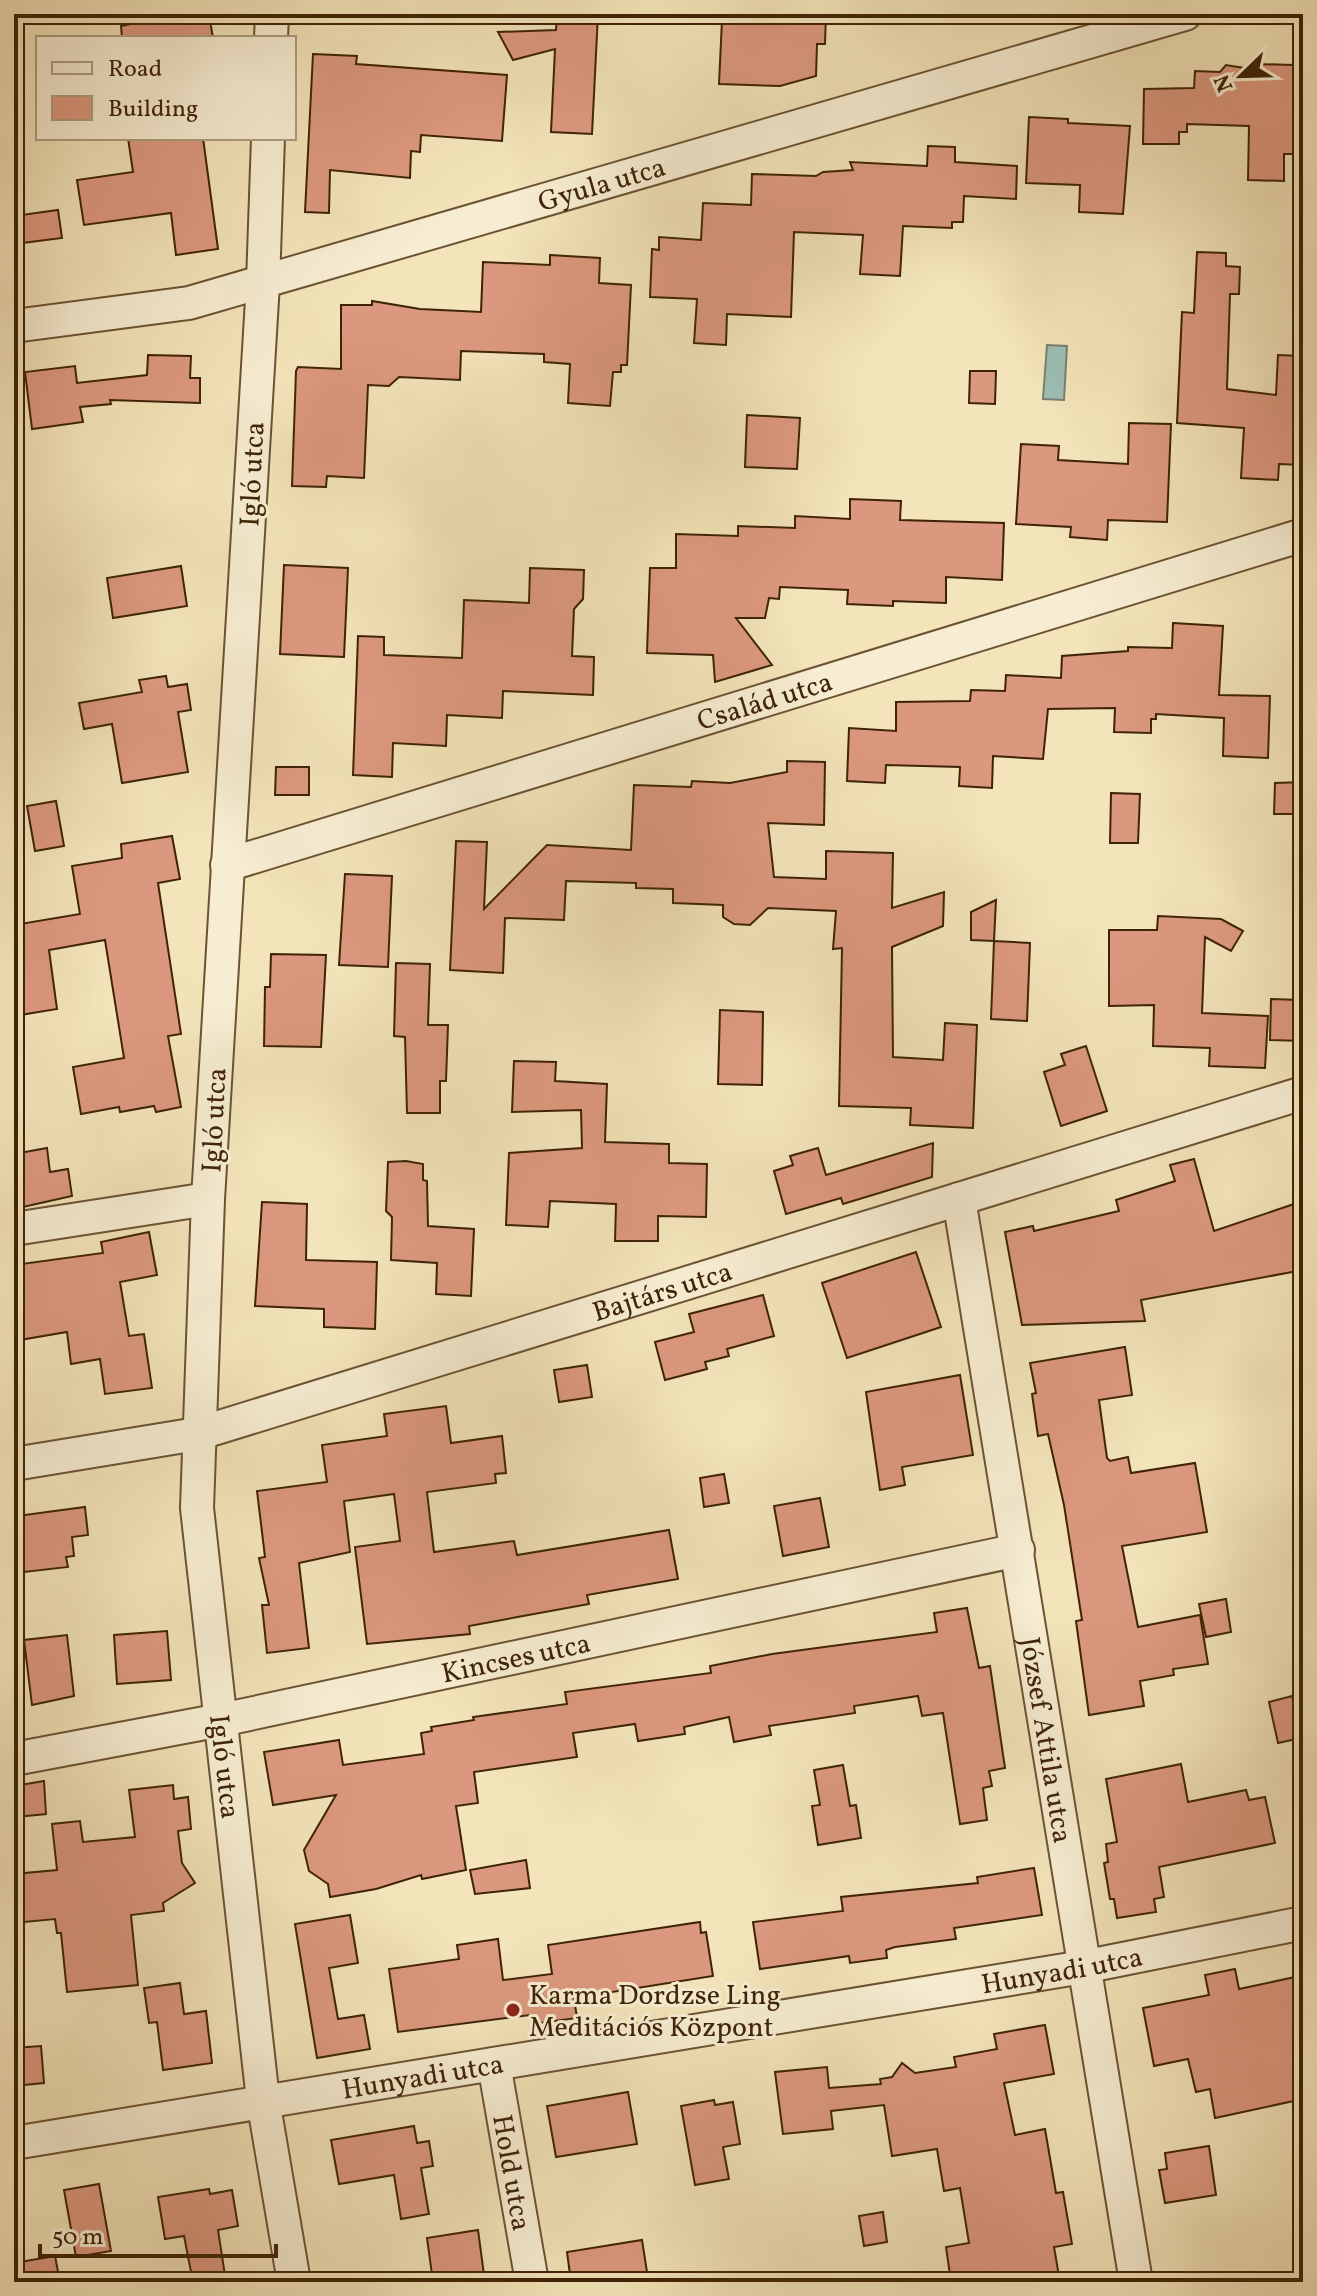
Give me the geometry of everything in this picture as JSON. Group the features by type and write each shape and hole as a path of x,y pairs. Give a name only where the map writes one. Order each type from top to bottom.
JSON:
{"street":[{"path":"271,36 272,14"},
{"name":"Gyula utca","path":"14,326 189,303 1185,14"},
{"name":"Igló utca","path":"268,140 263,283 208,1199 197,1434 197,1508 263,2100 294,2282"},
{"name":"Család utca","path":"227,865 1303,535"},
{"name":"Bajtárs utca","path":"14,1464 197,1434 1303,1093"},
{"path":"14,1229 208,1199"},
{"name":"József Attila utca","path":"959,1199 1136,2282"},
{"name":"Kincses utca","path":"14,1759 221,1720 1018,1550"},
{"name":"Hunyadi utca","path":"14,2143 663,2033 1083,1967 1303,1923"},
{"name":"Hold utca","path":"494,2064 532,2282"}],"water":[{"path":"1047,345 1067,346 1064,400 1043,399"}],"building":[{"path":"181,14 209,14 213,36 122,36 121,26"},
{"path":"557,14 598,14 592,134 551,132 555,49 513,60 498,32 556,30"},
{"path":"793,14 826,14 825,44 817,44 816,76 780,86 719,84 722,20 792,23"},
{"path":"313,54 357,56 356,64 507,75 502,141 421,135 420,152 411,151 410,178 330,170 329,213 305,212"},
{"path":"1257,64 1293,65 1295,154 1284,154 1284,181 1248,180 1249,126 1187,124 1187,132 1179,132 1179,144 1143,144 1144,89 1194,88 1195,71 1220,72 1226,65 1257,70"},
{"path":"1029,117 1068,119 1068,123 1130,126 1123,214 1079,212 1080,185 1026,183"},
{"path":"128,140 203,140 218,249 176,255 171,213 84,225 77,180 133,172"},
{"path":"928,146 955,147 955,162 1017,166 1016,199 964,196 963,222 952,222 952,228 903,226 900,276 860,274 863,235 794,232 791,317 727,314 726,345 694,343 697,299 650,297 652,249 659,250 659,237 701,240 703,203 751,205 752,174 816,176 823,172 853,170 850,162 927,166"},
{"path":"58,210 62,238 14,244 14,216"},
{"path":"1197,252 1226,253 1226,266 1240,267 1239,294 1230,294 1227,389 1276,395 1278,355 1303,356 1303,465 1279,464 1278,480 1241,478 1244,428 1177,423 1182,312 1194,313"},
{"path":"550,255 600,258 599,283 631,285 627,365 621,365 621,372 613,372 610,406 568,403 570,364 544,362 544,354 461,351 460,380 399,377 389,386 368,385 364,478 327,476 326,487 292,486 296,371 298,367 341,369 341,305 372,305 372,301 420,309 481,312 483,262 550,265"},
{"path":"148,355 191,356 190,378 200,378 200,403 110,400 111,404 80,407 83,422 32,429 25,372 75,366 77,383 147,375"},
{"path":"970,371 996,371 995,404 969,403"},
{"path":"747,415 800,418 797,469 745,467"},
{"path":"1129,423 1171,424 1167,522 1108,520 1107,540 1070,537 1071,527 1016,524 1021,444 1059,446 1058,460 1128,464"},
{"path":"850,499 901,501 900,520 1004,523 1002,580 946,577 946,603 893,601 893,606 847,604 848,590 780,587 779,599 769,598 765,618 736,618 772,665 715,682 713,655 647,653 650,568 676,568 676,534 738,536 738,526 795,528 795,516 850,519"},
{"path":"284,565 348,568 344,657 280,654"},
{"path":"181,566 187,606 113,618 107,578"},
{"path":"530,568 584,570 583,599 574,609 572,656 594,657 593,695 503,691 502,718 447,715 446,746 393,743 392,777 353,775 358,636 384,637 384,655 462,658 464,600 529,603"},
{"path":"1173,623 1223,626 1219,695 1270,696 1268,758 1223,756 1224,718 1156,714 1156,719 1151,719 1151,733 1114,732 1115,708 1048,709 1043,759 993,756 992,788 959,786 960,767 886,765 885,783 847,781 849,728 896,731 896,702 970,701 971,690 1005,691 1006,675 1061,678 1062,656 1128,651 1128,647 1172,648"},
{"path":"166,676 168,687 187,684 191,710 178,712 188,772 122,783 112,724 84,729 79,703 142,692 139,680"},
{"path":"787,761 825,762 824,825 768,823 774,877 826,879 826,851 893,853 892,908 944,892 943,926 892,947 893,1057 943,1060 945,1023 977,1025 973,1128 910,1125 911,1108 839,1106 842,948 833,949 836,911 768,908 750,925 734,924 723,917 723,905 673,903 673,889 636,888 636,883 566,881 564,920 505,918 503,973 450,970 456,841 487,842 484,909 547,845 631,850 634,785 691,787 692,781 730,783 787,772"},
{"path":"276,767 309,767 309,795 275,795"},
{"path":"1303,782 1303,814 1274,814 1275,783"},
{"path":"1111,793 1140,794 1138,843 1110,843"},
{"path":"56,801 64,846 35,851 27,806"},
{"path":"172,836 180,879 158,883 181,1034 168,1036 181,1107 156,1112 154,1106 120,1112 119,1107 81,1114 73,1067 124,1058 105,940 49,950 57,1009 14,1016 14,925 80,914 72,866 122,858 121,844"},
{"path":"345,874 392,876 388,967 339,965"},
{"path":"996,900 994,941 971,940 971,912"},
{"path":"1158,916 1221,919 1243,931 1231,951 1205,937 1202,1013 1268,1016 1265,1068 1209,1066 1210,1048 1153,1046 1154,1005 1109,1006 1109,930 1157,930"},
{"path":"994,941 1030,943 1027,1021 991,1019"},
{"path":"271,954 326,955 321,1047 264,1046 265,987 270,987"},
{"path":"396,963 430,964 428,1025 448,1025 446,1081 440,1081 440,1113 407,1113 405,1037 394,1036"},
{"path":"1271,999 1300,1000 1303,1041 1270,1040"},
{"path":"720,1010 763,1012 762,1085 718,1084"},
{"path":"1086,1046 1107,1111 1061,1126 1044,1072 1065,1065 1061,1054"},
{"path":"514,1061 556,1062 555,1081 607,1084 605,1142 669,1144 669,1163 707,1164 706,1217 658,1216 658,1241 615,1241 616,1204 550,1201 548,1227 506,1225 509,1153 582,1148 581,1110 512,1112"},
{"path":"933,1143 932,1177 843,1204 841,1198 786,1214 774,1171 793,1165 790,1156 818,1148 826,1175"},
{"path":"47,1148 50,1172 68,1169 72,1196 14,1209 14,1154"},
{"path":"1194,1159 1214,1231 1303,1201 1303,1270 1141,1300 1145,1321 1022,1325 1005,1232 1033,1226 1034,1231 1119,1211 1116,1200 1175,1181 1170,1165"},
{"path":"388,1162 423,1164 423,1180 427,1181 428,1226 474,1229 471,1296 436,1294 437,1263 391,1260 392,1217 386,1211"},
{"path":"262,1202 307,1204 306,1260 377,1262 375,1329 324,1327 324,1309 255,1306"},
{"path":"149,1232 157,1275 120,1282 129,1336 144,1334 152,1388 105,1394 100,1359 71,1364 67,1332 14,1341 14,1265 103,1253 101,1242"},
{"path":"916,1252 941,1327 847,1358 822,1283"},
{"path":"763,1295 774,1336 727,1349 729,1356 705,1362 707,1369 665,1380 655,1342 694,1332 689,1314"},
{"path":"1125,1347 1132,1395 1099,1400 1107,1458 1110,1461 1128,1457 1131,1473 1195,1463 1207,1532 1122,1546 1138,1627 1200,1615 1208,1664 1173,1669 1174,1675 1140,1681 1144,1706 1089,1715 1076,1621 1082,1620 1064,1505 1048,1434 1038,1436 1032,1394 1036,1393 1030,1363"},
{"path":"587,1365 592,1397 559,1402 554,1370"},
{"path":"960,1375 973,1455 902,1467 905,1485 880,1490 866,1392"},
{"path":"446,1406 451,1443 502,1436 506,1473 495,1474 496,1483 427,1492 434,1552 514,1541 517,1555 669,1530 678,1579 587,1595 589,1604 469,1626 470,1634 367,1644 355,1547 400,1541 394,1494 344,1501 350,1552 299,1563 309,1648 267,1653 262,1605 269,1605 259,1558 265,1557 257,1491 327,1482 322,1445 387,1436 384,1414"},
{"path":"724,1474 729,1503 704,1507 700,1478"},
{"path":"820,1498 829,1547 783,1556 774,1506"},
{"path":"85,1507 88,1535 72,1537 74,1556 66,1557 68,1567 24,1572 17,1516"},
{"path":"1226,1599 1231,1632 1206,1637 1199,1604"},
{"path":"967,1608 979,1668 990,1666 1005,1768 989,1771 992,1786 983,1788 987,1820 960,1824 943,1713 922,1716 918,1696 854,1706 855,1713 769,1726 771,1735 734,1742 729,1717 684,1727 685,1734 638,1741 635,1724 573,1733 577,1757 474,1772 478,1803 456,1806 466,1870 422,1879 421,1875 376,1889 330,1897 328,1884 309,1871 304,1850 336,1795 273,1805 264,1752 339,1740 343,1765 424,1754 421,1733 432,1731 431,1727 474,1720 473,1717 567,1704 565,1692 711,1673 710,1666 772,1654 937,1632 934,1613"},
{"path":"167,1631 171,1680 117,1684 114,1635"},
{"path":"67,1635 74,1696 32,1705 24,1640"},
{"path":"1292,1696 1301,1738 1278,1743 1269,1702"},
{"path":"1181,1764 1188,1802 1246,1790 1249,1800 1265,1797 1275,1843 1159,1867 1164,1897 1154,1899 1156,1912 1117,1918 1114,1899 1110,1899 1104,1863 1108,1862 1106,1844 1117,1842 1106,1779"},
{"path":"843,1765 850,1806 856,1805 861,1838 818,1845 812,1806 820,1805 814,1770"},
{"path":"44,1781 46,1814 17,1817 14,1786"},
{"path":"173,1785 174,1799 188,1797 191,1829 178,1831 182,1863 195,1883 163,1903 164,1911 131,1915 138,1985 67,1992 61,1933 57,1933 55,1919 14,1923 14,1874 57,1870 52,1824 80,1821 83,1842 135,1837 129,1790"},
{"path":"526,1860 530,1888 475,1894 470,1870"},
{"path":"1034,1868 1042,1915 954,1928 956,1939 895,1947 886,1950 887,1958 850,1963 849,1956 760,1969 753,1922 843,1911 841,1897 978,1883 977,1877"},
{"path":"350,1915 358,1963 329,1968 338,2019 364,2015 370,2049 317,2058 295,1924"},
{"path":"700,1922 701,1933 706,1932 713,1976 574,1998 577,2018 532,2024 530,2015 398,2032 389,1969 459,1959 457,1945 498,1939 503,1980 552,1974 548,1945"},
{"path":"1235,1969 1239,1989 1295,1977 1298,1993 1303,1992 1303,2099 1215,2118 1210,2089 1196,2092 1188,2059 1154,2066 1143,2008 1209,1995 1205,1975"},
{"path":"180,1983 184,2014 206,2011 212,2063 163,2070 157,2022 149,2023 144,1988"},
{"path":"1045,2025 1054,2074 1004,2083 1015,2135 1045,2129 1056,2193 1063,2192 1072,2244 1054,2247 1060,2282 951,2282 946,2247 969,2243 960,2188 944,2191 937,2149 892,2156 884,2105 831,2111 833,2129 783,2134 775,2072 827,2067 829,2088 881,2084 880,2079 892,2077 902,2063 915,2073 956,2067 954,2057 997,2049 994,2034"},
{"path":"41,2046 44,2083 14,2086 14,2048"},
{"path":"628,2092 637,2144 556,2157 547,2106"},
{"path":"714,2100 715,2105 733,2102 740,2144 723,2147 729,2179 695,2185 681,2106"},
{"path":"414,2126 417,2143 429,2141 433,2166 421,2168 429,2214 401,2219 394,2175 339,2184 331,2140"},
{"path":"1209,2146 1216,2195 1165,2203 1159,2170 1167,2169 1165,2153"},
{"path":"99,2184 111,2251 76,2257 64,2190"},
{"path":"209,2189 210,2194 232,2190 238,2226 218,2230 226,2282 193,2282 184,2236 165,2239 158,2197"},
{"path":"883,2212 887,2242 864,2246 859,2216"},
{"path":"478,2230 485,2282 433,2282 427,2238"},
{"path":"642,2240 647,2272 633,2275 634,2282 571,2282 567,2252"},
{"path":"55,2256 60,2282 14,2282 14,2263"}],"place":[{"name":"Karma Dordzse Ling Meditációs Központ","path":"513,2010"}]}
